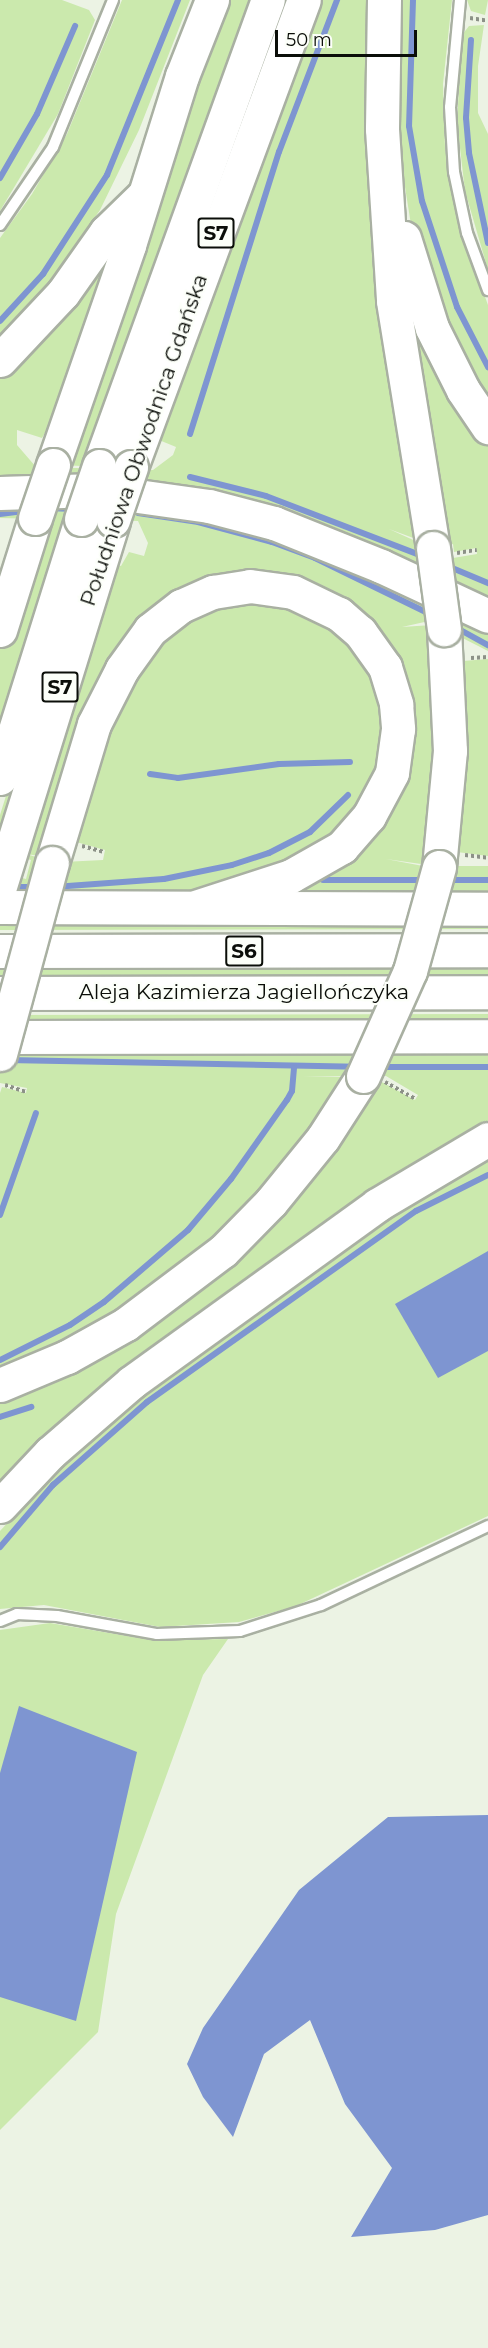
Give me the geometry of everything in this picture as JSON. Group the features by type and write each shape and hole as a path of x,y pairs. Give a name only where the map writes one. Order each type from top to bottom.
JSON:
{"highway":[{"path":"0,630 182,76 212,0"},
{"name":"Południowa Obwodnica Gdańska","path":"0,778 99,466 268,0"},
{"name":"Południowa Obwodnica Gdańska","path":"0,886 131,467 304,0"},
{"path":"0,1385 67,1357 126,1324 223,1251 272,1202 372,1078 450,861 450,751 444,629 444,550 393,301 381,129 384,0"},
{"path":"381,129 408,256 420,297 448,362 488,427"},
{"path":"0,360 63,292 106,232 145,194"},
{"path":"0,493 103,490 209,506 274,523 381,566 488,616"},
{"path":"0,1054 62,853 94,724 122,669 150,630 181,606 213,592 249,586 294,592 346,620 373,648 385,667 398,729 392,773 373,810 342,847 291,876 198,906"},
{"path":"0,907 198,906 488,909"},
{"name":"Aleja Kazimierza Jagiellończyka","path":"0,951 488,950"},
{"name":"Aleja Kazimierza Jagiellończyka","path":"0,993 488,992"},
{"path":"0,1036 488,1036"},
{"path":"0,1506 75,1430 142,1375 377,1205 488,1139"}],"lane":[{"path":"0,225 53,147 113,0"},
{"path":"460,0 450,107 454,172 467,233 488,290"},
{"path":"0,1621 17,1614 57,1616 156,1634 240,1631 321,1605 488,1526"}],"path":[{"path":"444,550 477,550"},
{"path":"465,659 488,657"},
{"path":"62,853 104,852"},
{"path":"450,861 488,858"},
{"path":"372,1078 416,1099"},
{"path":"5,1085 26,1092"}],"green space":[{"path":"0,0 62,0 89,10 95,20 58,114 0,211"},
{"path":"122,0 190,0 139,130 100,210 50,283 0,338 0,238 32,194 67,134"},
{"path":"229,0 251,0 82,466 60,465 167,163"},
{"path":"321,0 368,0 364,104 372,228 416,539 389,529 453,558 477,554 476,548 454,552 453,544 448,545 409,301 488,438 488,598 335,529 226,494 104,475 0,477 0,376 114,239 54,427 49,426 42,438 17,430 17,445 36,467 153,470 173,455 176,447 159,440"},
{"path":"399,0 452,0 443,84 445,148 459,226 488,305 488,408 459,361 412,231 398,143"},
{"path":"467,0 488,0 485,15 471,11"},
{"path":"484,25 478,66 478,113 488,134 488,270 465,191 457,122 462,35 469,26"},
{"path":"82,501 180,511 251,528 380,577 488,628 488,651 429,621 402,627 432,625 438,699 438,782 428,865 386,859 423,866 488,866 488,900 256,900 258,895 326,867 369,831 398,780 406,728 396,675 384,652 362,623 336,603 308,589 249,579 190,593 162,610 131,641 92,712 47,857 26,854 43,859 43,863 103,860 105,850 69,840 98,747 119,696 142,658 172,628 206,607 239,599 281,601 319,616 346,636 372,670 384,703 386,743 378,777 359,812 335,837 309,855 240,882 157,895 0,897 0,872 26,879 31,860 20,857 116,565 121,566 129,552 144,556 148,543 138,521 102,520 0,847 0,815 92,520 64,519 0,727 0,649 42,519 0,518 0,504"},
{"path":"488,659 488,856 457,852 466,753 463,661"},
{"path":"488,917 488,929 0,930 0,918"},
{"path":"488,967 488,976 0,977 0,968"},
{"path":"488,1014 488,1025 0,1026 0,1015"},
{"path":"488,1048 488,1126 0,1489 0,1403 112,1351 214,1280 297,1196 335,1149 378,1080 415,1100 418,1095 386,1076 303,1076 350,1077 312,1137 176,1277 0,1376 0,1093 2,1087 26,1093 27,1088 0,1083 0,1049"},
{"path":"488,1156 488,1516 296,1606 239,1622 160,1627 44,1605 0,1609 0,1531 67,1459 137,1398 332,1255 419,1196"},
{"path":"50,1623 151,1640 228,1639 203,1675 116,1914 98,2032 0,2130 0,1630"}],"water":[{"path":"488,1251 488,1351 438,1378 395,1304"},
{"path":"19,1706 137,1752 76,2021 0,1997 0,1773"},
{"path":"488,1815 488,2215 435,2230 351,2237 392,2168 345,2104 310,2020 264,2054 233,2137 203,2097 187,2064 203,2028 299,1890 388,1817"}],"waterway":[{"path":"0,321 43,274 107,175 178,0"},
{"path":"190,434 279,152 337,0"},
{"path":"413,0 409,126 422,201 457,307 488,367"},
{"path":"0,178 37,114 75,26"},
{"path":"471,40 466,118 469,153 488,243"},
{"path":"190,477 266,496 425,557"},
{"path":"48,508 74,509"},
{"path":"0,514 26,511"},
{"path":"138,513 198,522 272,542 315,558 432,615"},
{"path":"445,565 488,583"},
{"path":"455,627 488,645"},
{"path":"150,774 178,778 279,764 350,762"},
{"path":"54,887 164,879 232,865 269,853 310,832 348,795"},
{"path":"323,880 425,880"},
{"path":"447,880 488,880"},
{"path":"9,887 35,887"},
{"path":"7,1060 356,1067"},
{"path":"378,1067 488,1067"},
{"path":"0,1360 70,1325 104,1302 188,1230 231,1179 287,1100 292,1091 294,1068"},
{"path":"0,1215 36,1113"},
{"path":"0,1547 53,1485 147,1402 416,1211 488,1175"},
{"path":"0,1417 31,1407"}]}
